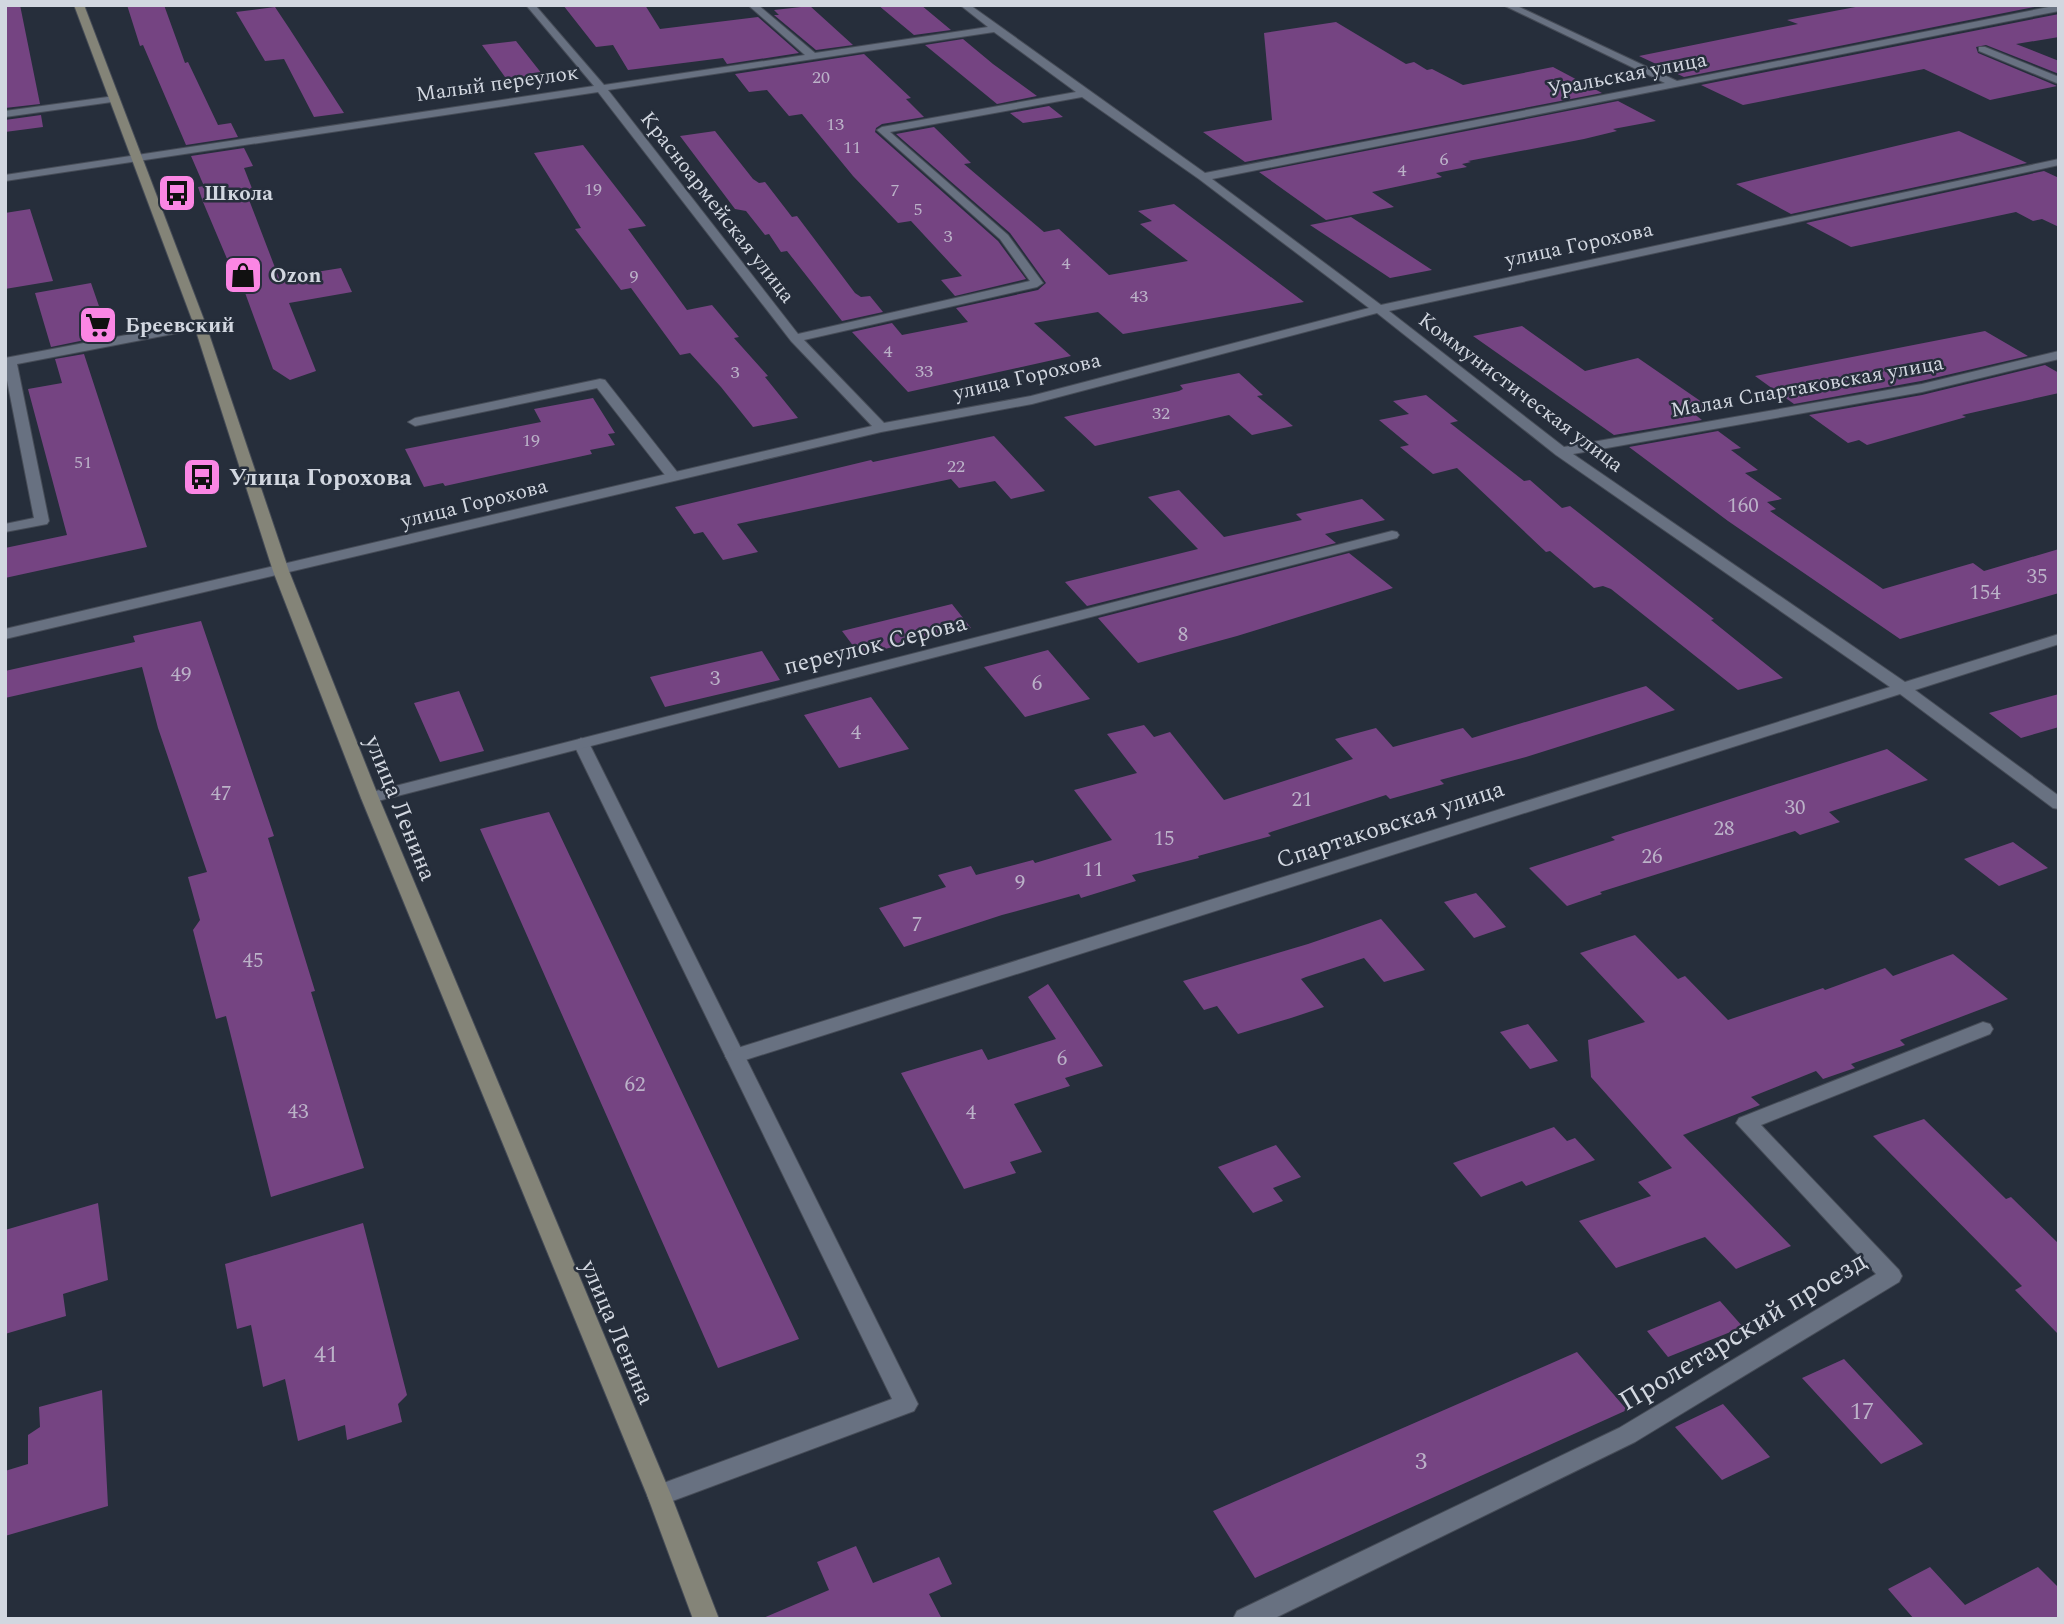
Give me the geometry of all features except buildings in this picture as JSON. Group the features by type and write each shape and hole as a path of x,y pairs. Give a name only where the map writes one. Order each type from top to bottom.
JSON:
{"street":[{"name":"улица Ленина","path":"79,5 200,325 281,571 370,797 659,1495 706,1619"},
{"name":"Красноармейская улица","path":"530,5 600,87 795,338 881,428"},
{"path":"752,5 812,56"},
{"name":"Коммунистическая улица","path":"964,5 1084,94 1203,177 1379,309 1561,452 1902,688 2059,804"},
{"path":"1507,5 1676,84"},
{"name":"Уральская улица","path":"1203,177 2059,8"},
{"name":"Малый переулок","path":"5,178 136,156 996,29"},
{"path":"1982,49 2059,81"},
{"path":"795,338 1037,283 1004,237 882,130 1084,94"},
{"path":"5,114 115,99"},
{"name":"улица Горохова","path":"5,634 881,428 1032,400 1379,309 2059,162"},
{"path":"5,528 42,521 8,362 200,325"},
{"name":"Малая Спартаковская улица","path":"1561,452 1922,388 2059,355"},
{"path":"415,422 600,383 673,476"},
{"name":"переулок Серова","path":"370,797 1392,535"},
{"name":"Спартаковская улица","path":"735,1056 2059,639"},
{"path":"581,743 906,1404 659,1495"},
{"name":"Пролетарский проезд","path":"1246,1619 1627,1435 1891,1276 1746,1123 1983,1029"}],"place":[{"name":"Школа","path":"177,193"},
{"name":"Ozon","path":"243,275"},
{"name":"Бреевский","path":"98,325"},
{"name":"Улица Горохова","path":"202,477"}]}
